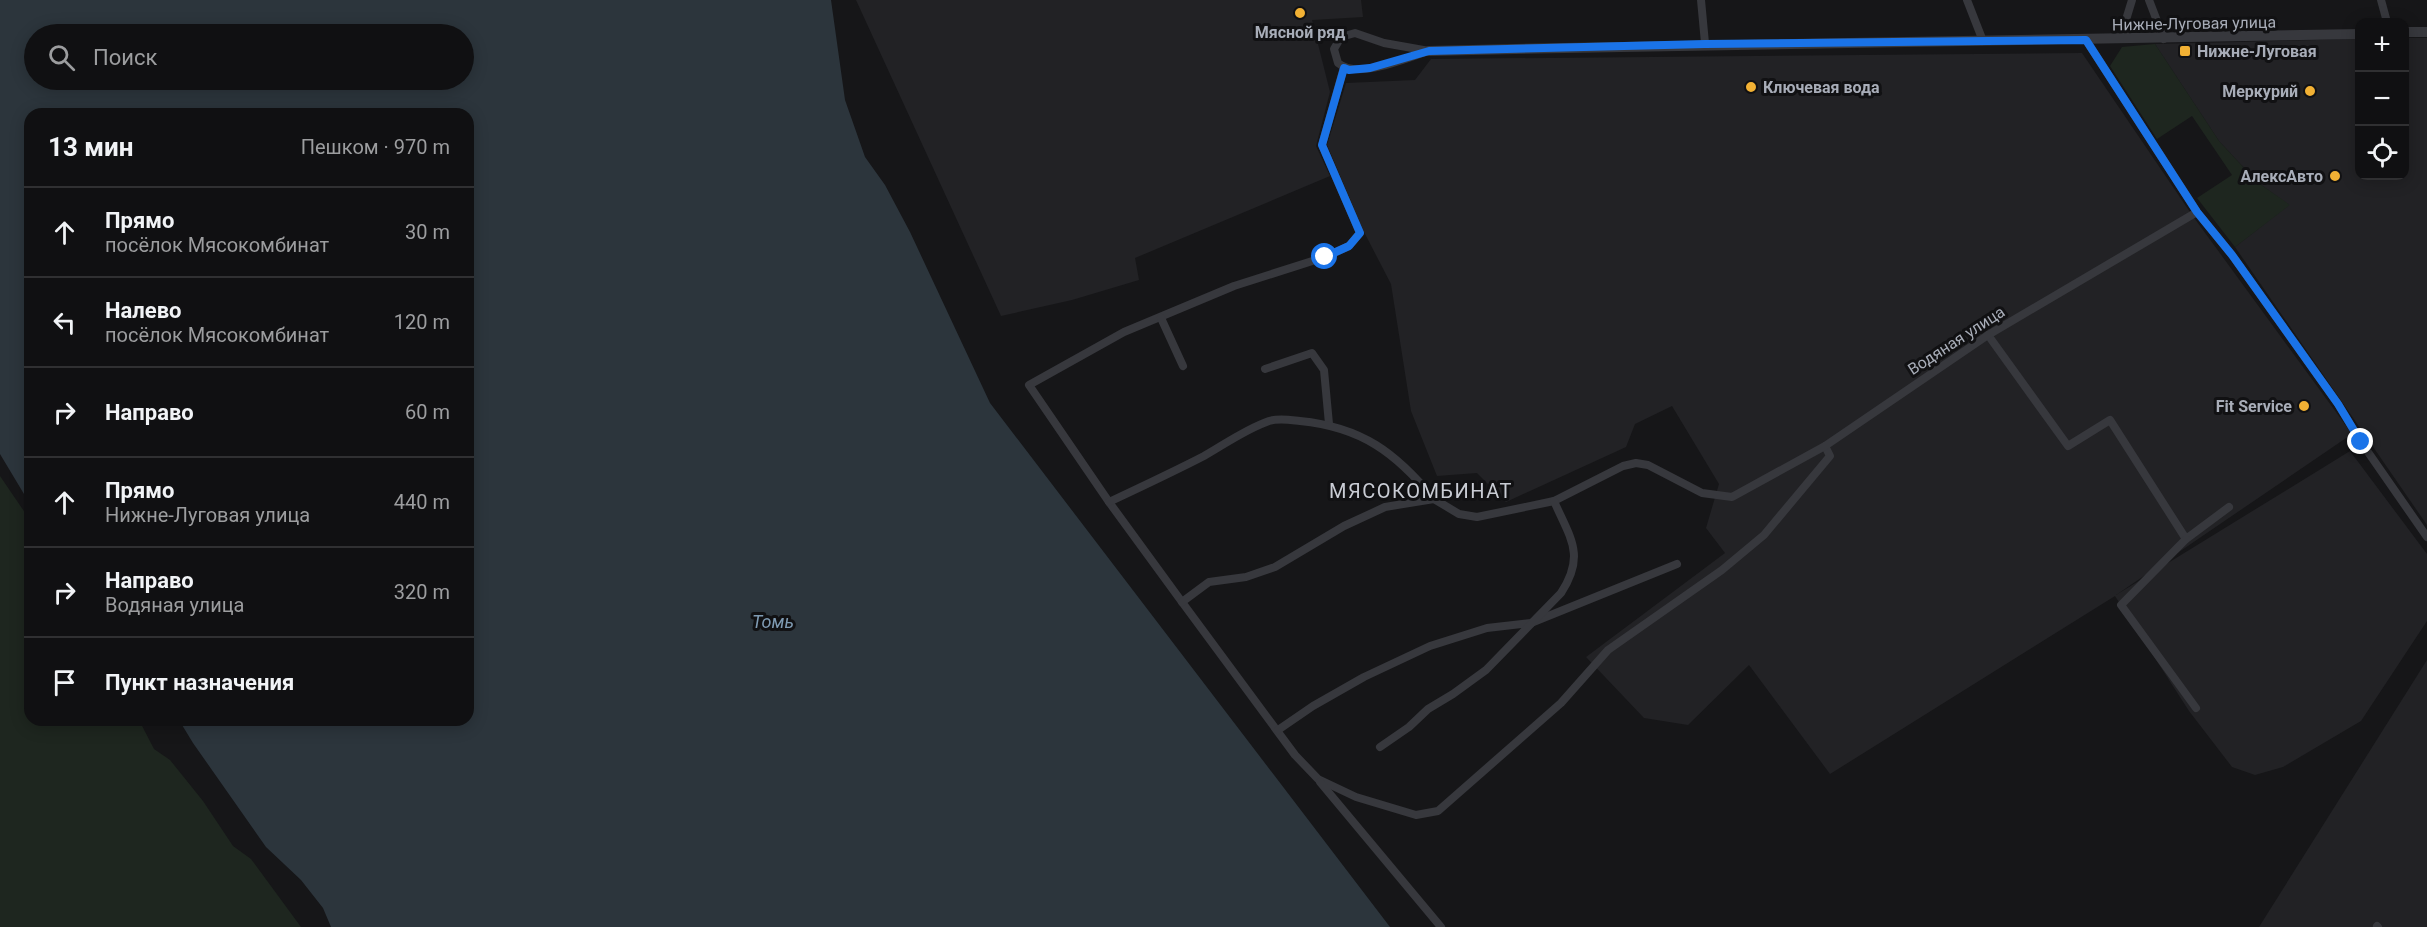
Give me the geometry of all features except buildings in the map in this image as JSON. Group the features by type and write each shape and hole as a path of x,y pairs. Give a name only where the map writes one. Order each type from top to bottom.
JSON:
{"street":[{"path":"1701,0 1705,44"},
{"path":"1967,0 1983,41"},
{"path":"2126,39 2125,22 2132,0"},
{"path":"2149,0 2163,39"},
{"path":"2381,0 2386,18"},
{"path":"2409,32 2427,32"},
{"path":"1355,33 1384,43 1429,51 1379,66 1356,70 1344,68 1335,56 1334,49 1341,37 1355,33"},
{"name":"Нижне-Луговая улица","path":"1429,51 1705,44 2163,39 2355,34"},
{"path":"2086,40 2197,212 2232,255 2338,404 2361,442 2427,537"},
{"path":"1344,68 1322,145 1360,233 1349,246 1304,266 1234,286 1124,332 1029,385 1109,502 1295,755 1318,779 1441,927"},
{"name":"Водяная улица","path":"1554,501 1623,466 1636,463 1647,465 1702,493 1732,497 1825,446 1988,335 2197,212"},
{"path":"1161,318 1183,366"},
{"path":"1988,335 2068,447 2110,420 2186,539"},
{"path":"1265,369 1312,353 1324,370 1329,424"},
{"path":"1109,502 1163,478 1269,421 1285,420 1329,424 1390,453 1409,469 1434,499 1459,514 1477,517 1554,501 1574,546 1575,565 1561,593 1486,670 1428,709 1409,727 1380,747"},
{"path":"1318,779 1356,797 1416,815 1438,811 1561,703 1608,650 1722,570 1764,535 1830,456 1825,446"},
{"path":"1182,602 1209,582 1246,577 1275,567 1344,526 1385,507 1434,499"},
{"path":"2196,708 2121,605 2186,539 2229,507"},
{"path":"1278,730 1313,706 1364,677 1430,646 1487,628 1531,623 1677,564"}],"shaded area":[{"path":"856,0 1361,0 1363,17 1312,20 1330,92 1316,146 1330,176 1135,258 1139,280 1072,300 1001,316"},
{"path":"2409,38 2427,38 2427,525 2235,247 2289,205 2257,182 2219,141 2155,44 2355,39 2355,180 2409,180"},
{"path":"2155,44 2219,141 2257,182 2290,205 2235,247 2197,198 2232,175 2192,116 2157,139 2110,66 2122,47"},
{"path":"2082,53 2192,215 2352,434 2116,595 2350,451 2427,554 2427,621 2361,721 2283,767 2255,775 2232,767 2189,711 2115,596 1830,774 1749,665 1688,725 1644,718 1586,657 1725,553 1706,528 1719,484 1672,406 1635,424 1626,447 1506,502 1477,473 1437,476 1411,411 1391,284 1363,230 1327,145 1346,83 1415,80 1431,59"},
{"path":"0,476 24,511 24,726 142,726 154,749 170,760 203,801 233,846 251,859 301,927 0,927"},
{"path":"2427,660 2427,927 2259,927"}],"water":[{"name":"Томь","path":"0,0 831,0 845,100 865,157 885,185 910,232 990,403 1390,927 331,927 323,908 301,880 266,847 183,726 474,726 474,108 24,108 24,494 0,454"}],"place":[{"name":"Мясной ряд","path":"1300,13"},
{"name":"Нижне-Луговая","path":"2185,51"},
{"name":"Ключевая вода","path":"1751,87"},
{"name":"Меркурий","path":"2310,91"},
{"name":"АлексАвто","path":"2335,176"},
{"name":"Fit Service","path":"2304,406"}],"district":[{"name":"МЯСОКОМБИНАТ","path":"1421,491"}],"route":[{"path":"1325,257 1349,246 1360,233 1322,145 1344,68 1349,70 1370,68 1429,51 1705,44 2086,40 2197,212 2232,255 2338,404 2361,442"}]}
